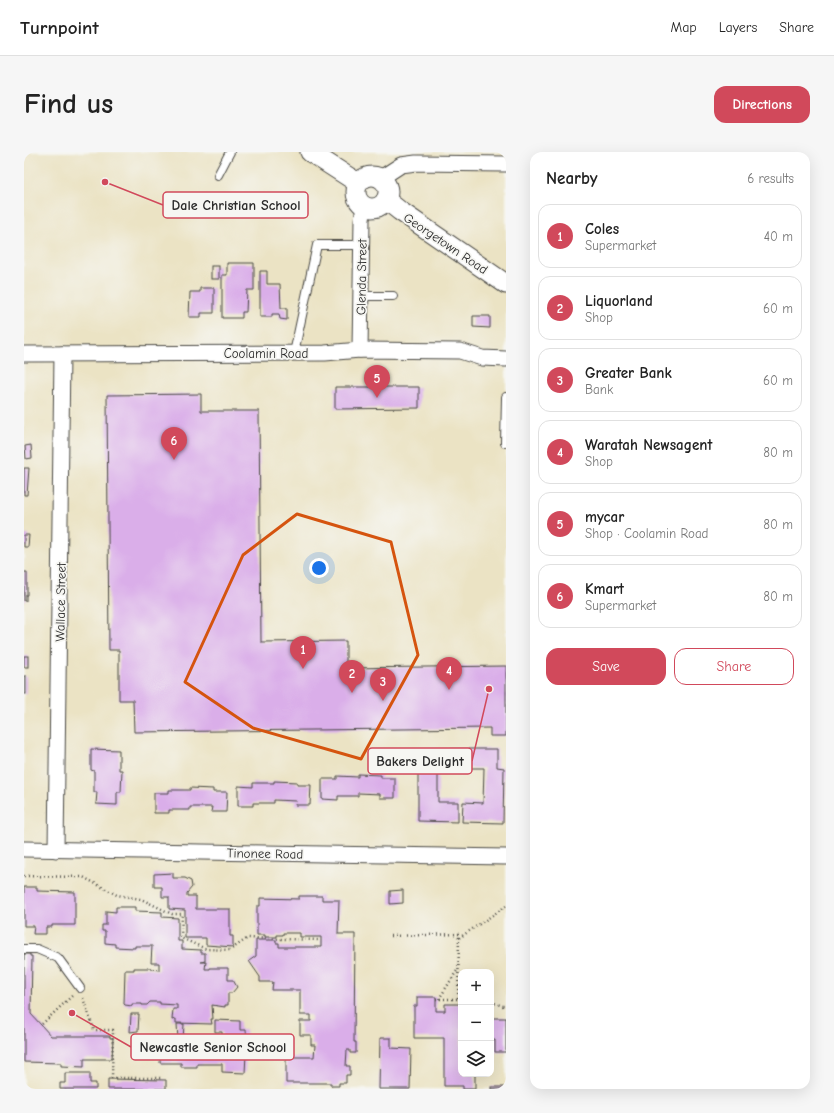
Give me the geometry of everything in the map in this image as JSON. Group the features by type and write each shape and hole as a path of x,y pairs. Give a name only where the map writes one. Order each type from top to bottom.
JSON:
{"street":[{"path":"310,152 358,183"},
{"path":"381,178 401,165 416,163 506,164"},
{"path":"372,175 381,178 388,188 386,200 383,204 376,207 364,206 358,200 356,193 358,183 367,176 372,175"},
{"name":"Georgetown Road","path":"386,200 506,284"},
{"name":"Glenda Street","path":"360,350 361,245 364,206"},
{"name":"Coolamin Road","path":"24,354 325,353 360,350 460,351 482,358 506,358"},
{"name":"Wallace Street","path":"56,850 62,354"},
{"name":"Tinonee Road","path":"24,849 506,857"}],"lane":[{"path":"218,175 230,152"},
{"path":"294,353 316,244 361,245"},
{"path":"361,296 393,296"},
{"path":"505,442 506,396"},
{"path":"24,949 37,949 58,958 80,988"}],"path":[{"path":"24,876 83,877 117,896 141,900 172,914 182,914 182,938 206,949 230,950 248,938 319,940"},
{"path":"459,939 506,906"},
{"path":"390,936 459,934 458,969 438,999 458,999"},
{"path":"42,1024 80,988 94,1030 113,1030 112,1078 162,1078"},
{"path":"494,1003 506,1007"}],"highlighted area":[{"path":"297,514 391,542 418,655 361,759 253,728 185,682 243,555"}],"building":[{"path":"227,263 254,263 254,290 247,290 246,312 242,312 242,318 222,318 222,275 227,275"},
{"path":"211,266 219,266 219,279 211,279"},
{"path":"260,271 267,271 267,284 280,284 281,308 287,308 287,320 280,319 279,314 272,314 272,317 260,317"},
{"path":"200,288 214,288 214,313 201,313 201,317 189,317 190,292 200,292"},
{"path":"473,316 490,316 490,328 473,327"},
{"path":"335,387 419,387 419,408 335,409"},
{"path":"201,394 201,411 259,411 261,642 346,641 346,668 506,666 506,736 490,736 490,728 134,732 133,700 119,700 119,650 109,650 107,395"},
{"path":"31,445 32,458 26,459 25,446"},
{"path":"24,468 29,468 27,495 24,495"},
{"path":"24,535 29,535 28,547 24,547"},
{"path":"24,572 27,572 26,601 24,601"},
{"path":"24,656 28,656 28,667 24,667"},
{"path":"24,676 26,676 26,694 24,694"},
{"path":"91,749 119,750 119,770 122,770 121,792 117,792 117,805 96,804 97,792 94,792 94,771 91,770"},
{"path":"425,749 497,749 497,767 504,768 503,823 462,822 463,802 483,803 484,768 438,768 438,802 458,802 458,822 418,821 418,767 424,767"},
{"path":"358,774 381,775 381,778 395,778 395,798 380,798 380,794 358,793 358,796 338,796 338,800 322,799 322,779 337,779 337,776 358,777"},
{"path":"274,781 297,782 297,785 311,785 310,805 295,805 296,801 274,800 274,803 253,803 253,806 238,806 238,786 253,787 253,783 274,783"},
{"path":"190,788 213,789 213,792 227,792 226,812 211,812 212,807 190,807 190,810 169,810 169,813 154,813 154,793 169,793 169,790 190,790"},
{"path":"173,873 173,878 185,878 191,881 192,887 187,893 187,896 196,896 196,909 230,909 230,936 233,936 233,947 206,945 206,938 185,938 185,910 169,909 169,897 162,897 162,887 154,887 154,874"},
{"path":"24,887 37,887 37,891 75,892 75,925 52,925 52,927 46,927 46,934 33,934 34,926 24,926"},
{"path":"403,890 403,903 390,904 390,891"},
{"path":"299,896 322,896 322,900 339,900 338,934 355,934 354,1042 356,1042 356,1053 350,1053 350,1050 347,1050 346,1066 350,1066 350,1075 346,1075 346,1083 339,1083 339,1086 331,1086 331,1083 286,1083 286,1057 314,1057 315,1045 311,1045 311,1035 300,1035 300,1021 311,1021 311,1015 300,1015 300,990 272,990 273,982 260,982 260,977 249,961 256,956 256,940 276,940 276,943 279,943 279,947 321,947 321,937 300,937 300,933 283,933 283,935 277,935 277,937 257,935 257,906 260,906 260,898 299,899"},
{"path":"116,907 135,907 135,911 162,912 162,917 178,918 178,941 182,941 182,949 201,950 201,953 205,953 205,961 201,962 206,962 205,969 228,968 228,980 233,980 237,987 232,993 228,993 228,1005 225,1005 225,1007 212,1005 212,1024 176,1023 176,1019 172,1020 173,1009 177,1009 177,1005 160,1004 160,1002 150,1002 147,1005 132,1004 132,1006 124,1004 125,970 134,970 134,968 151,968 159,970 159,963 151,963 152,946 135,946 135,948 115,947 115,944 105,943 105,931 102,931 102,925 106,925 106,911 116,912"},
{"path":"24,954 30,954 30,956 32,956 31,1014 51,1036 110,1036 110,1038 113,1038 112,1059 84,1059 84,1067 61,1066 61,1063 24,1062"},
{"path":"417,997 436,997 436,1011 445,1011 445,1004 458,1004 458,1077 475,1077 475,1089 463,1089 463,1086 444,1086 444,1038 414,1038 414,1006 417,1006"},
{"path":"131,1014 139,1014 138,1031 130,1032"},
{"path":"494,1018 506,1018 506,1052 495,1052"},
{"path":"215,1020 240,1021 240,1030 246,1030 247,1041 250,1041 250,1051 247,1051 246,1054 245,1073 222,1072 222,1064 197,1064 197,1067 181,1067 181,1063 160,1063 161,1040 178,1040 177,1024 184,1024 183,1040 204,1040 204,1044 222,1044 222,1032 215,1032"},
{"path":"380,1038 391,1038 391,1048 411,1049 410,1089 379,1089"},
{"path":"65,1073 90,1073 90,1083 96,1083 96,1089 60,1089 60,1083 65,1083"},
{"path":"108,1079 166,1080 166,1089 108,1089"},
{"path":"491,1087 506,1087 506,1089 491,1089"}],"place":[{"name":"Dale Christian School","path":"105,182"},
{"name":"mycar","path":"377,398"},
{"name":"Kmart","path":"174,460"},
{"name":"Coles","path":"303,669"},
{"name":"Bakers Delight","path":"489,689"},
{"name":"Waratah Newsagent","path":"449,690"},
{"name":"Liquorland","path":"352,693"},
{"name":"Greater Bank","path":"383,701"},
{"name":"Newcastle Senior School","path":"72,1013"}]}
